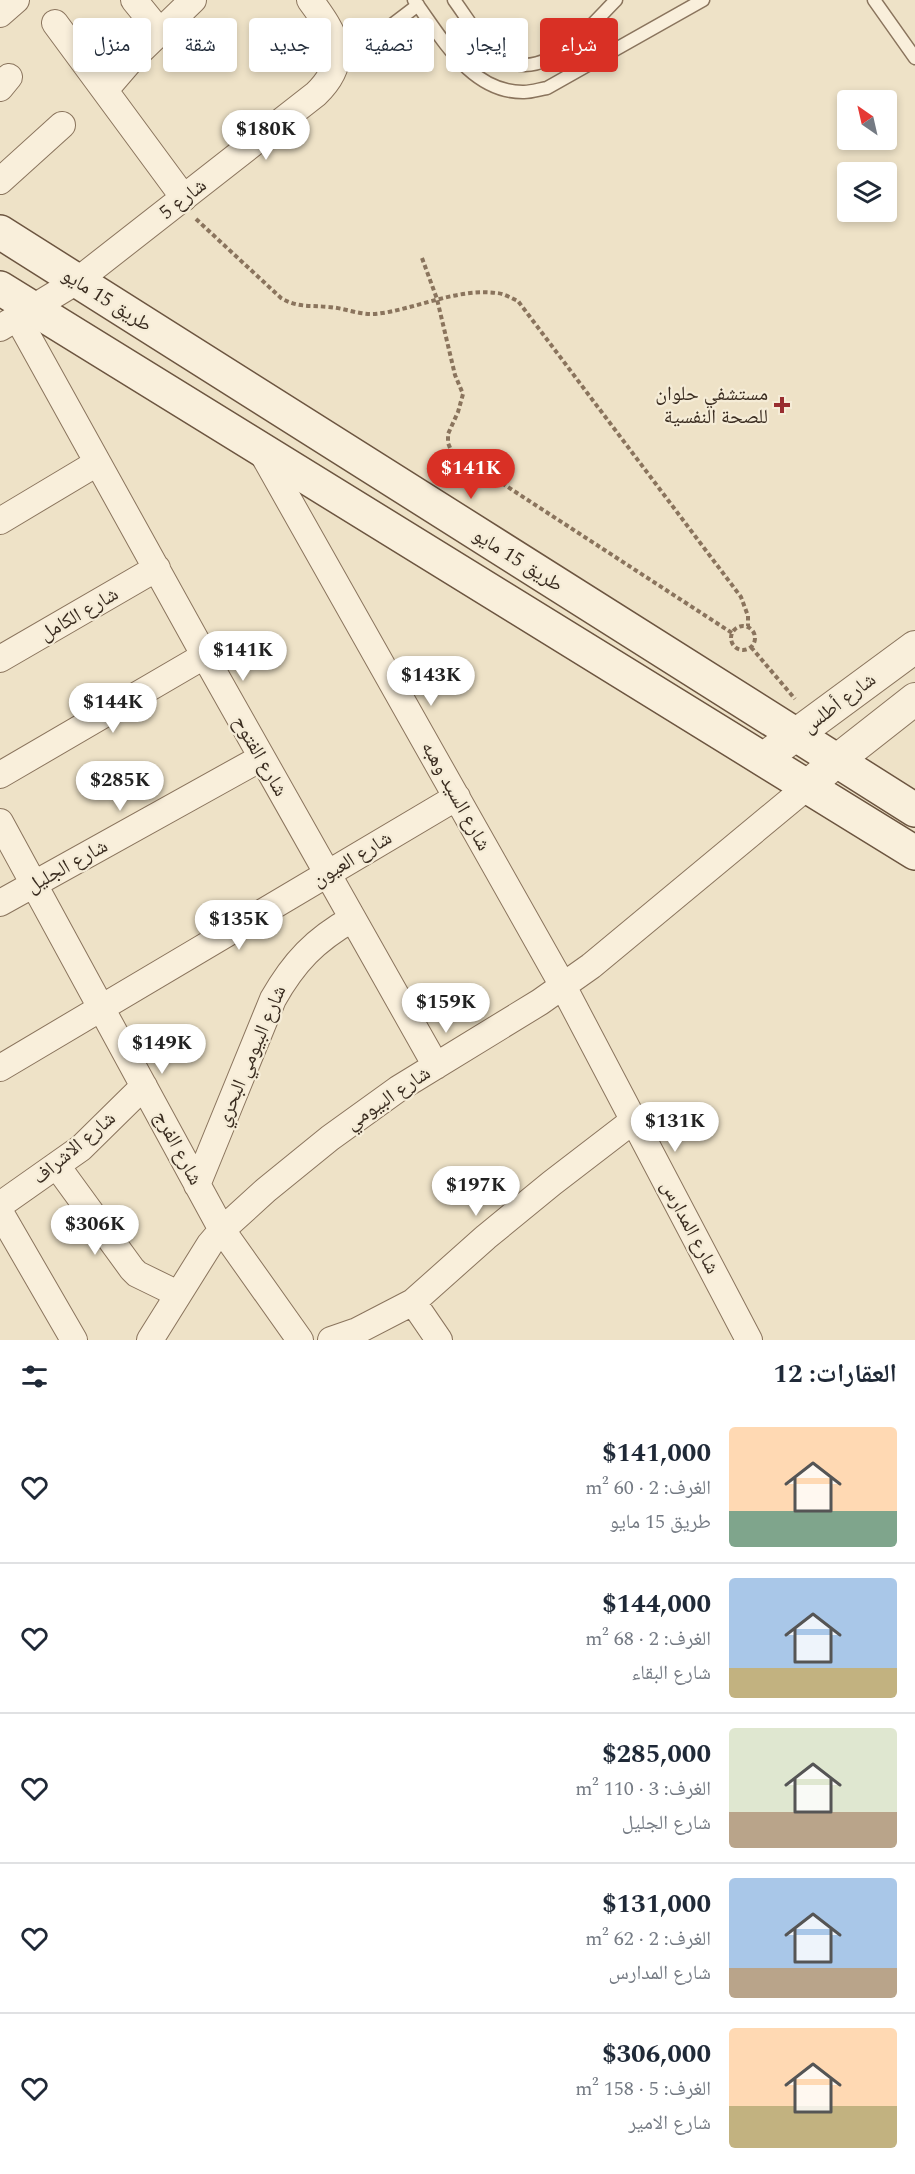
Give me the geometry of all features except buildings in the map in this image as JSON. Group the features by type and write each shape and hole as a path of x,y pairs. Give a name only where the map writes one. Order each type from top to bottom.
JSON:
{"main road":[{"name":"طريق 15 مايو","path":"0,232 805,729 836,761 915,810"},
{"name":"طريق 15 مايو","path":"0,288 17,318 260,449 915,853"}],"street":[{"path":"0,14 16,0"},
{"path":"134,0 160,32"},
{"path":"105,90 193,0"},
{"path":"310,0 328,24 335,38 337,53 335,69"},
{"path":"55,22 181,200"},
{"name":"شارع 5","path":"17,318 76,280 181,200 316,94 328,83 335,69"},
{"path":"0,181 62,125"},
{"name":"شارع الفتوح","path":"17,318 158,568 261,758 436,1066"},
{"name":"شارع السيد وهبه","path":"260,449 563,986"},
{"path":"0,521 97,463"},
{"name":"شارع الكامل","path":"0,659 158,568"},
{"name":"شارع أطلس","path":"763,759 915,647"},
{"path":"0,775 204,656"},
{"path":"808,786 915,699"},
{"name":"شارع الجليل","path":"0,903 261,758"},
{"name":"شارع البيومي","path":"150,1340 200,1259 222,1230 266,1190 330,1138 398,1089 563,986 617,946 808,786"},
{"name":"شارع العيون","path":"0,1068 457,797"},
{"name":"شارع الفرج","path":"0,822 222,1230 300,1340"},
{"name":"شارع البيومي البحري","path":"197,1185 273,999 284,979 314,944 352,919"},
{"name":"شارع المدارس","path":"563,986 749,1340"},
{"name":"شارع الاشراف","path":"0,1205 81,1148 144,1086"},
{"path":"331,1340 357,1331 413,1302 535,1196 634,1120"},
{"path":"57,1166 132,1269 137,1274 178,1294"},
{"path":"0,1212 74,1340"},
{"path":"413,1302 439,1340"}],"lane":[{"path":"454,0 487,46 502,59 521,65 541,63 559,55 616,0"},
{"path":"335,69 416,2 464,66 480,81 502,90 525,92 547,88 703,0"},
{"path":"873,0 915,58"}],"path":[{"path":"181,200 281,298 293,305 332,307 370,314 394,311 437,299 477,293 498,292 518,301 741,597 748,616 748,626 755,636 751,647 745,650 739,649 731,639 732,633 739,626 748,626"},
{"path":"422,258 437,299 455,375 463,394 448,434 451,450 732,633"},
{"path":"751,647 805,729"}],"place":[{"name":"مستشفي حلوان للصحة النفسية","path":"782,405"}]}
